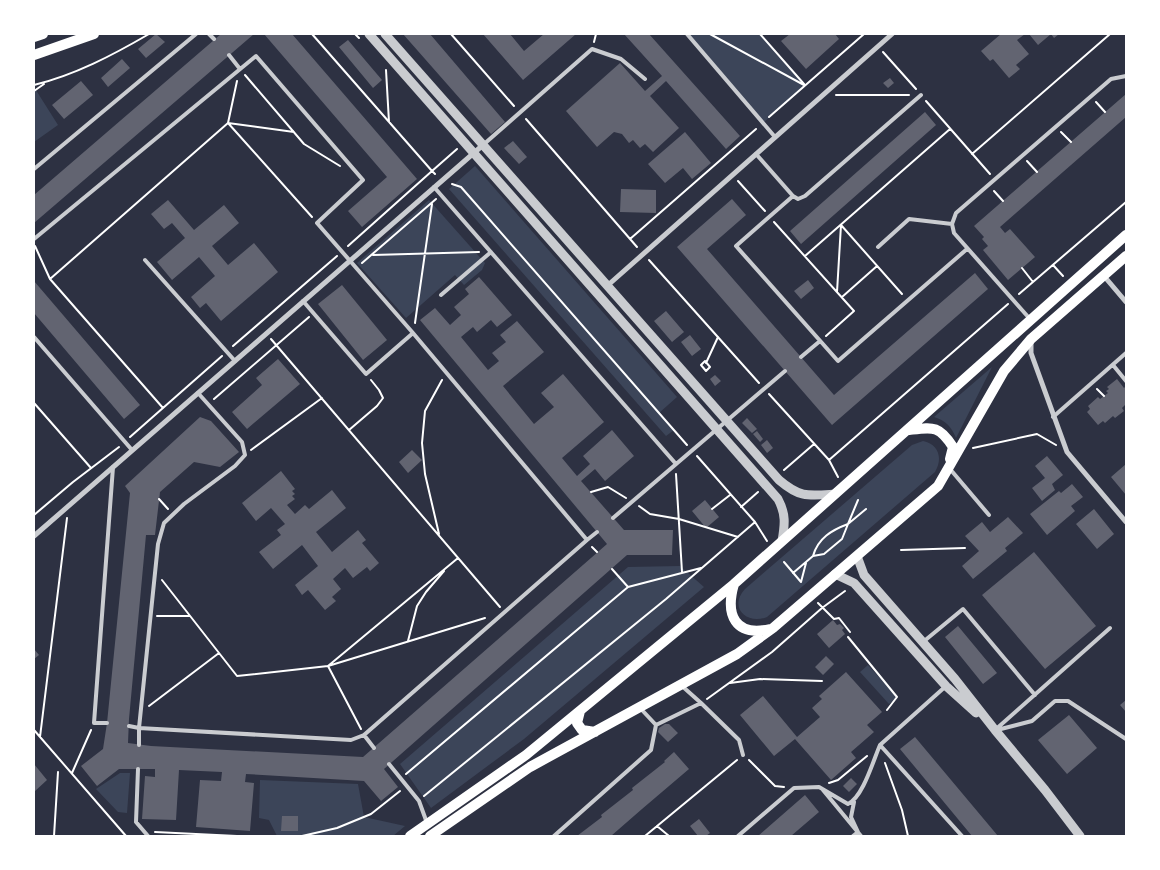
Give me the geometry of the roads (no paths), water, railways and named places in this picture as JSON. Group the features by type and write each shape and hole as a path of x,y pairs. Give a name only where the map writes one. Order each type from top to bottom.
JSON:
{"main road":[{"path":"34,37 43,34"},
{"path":"34,56 94,34"},
{"path":"410,836 526,756 734,584 1126,235"},
{"path":"430,836 530,767 737,654 773,628 938,486 1004,371 1031,339 1126,256"},
{"path":"909,430 932,428 944,434 953,447 948,467"},
{"path":"734,584 730,604 736,621 748,630 759,631 773,628"},
{"path":"580,711 577,722 582,730 595,732"}],"street":[{"path":"369,34 778,499 784,510 785,525 782,541"},
{"path":"385,34 779,480 793,492 810,496 835,494"},
{"path":"607,286 892,34"},
{"path":"34,536 483,144"},
{"path":"1104,276 1126,302"},
{"path":"1031,339 1031,352 1067,452 1126,522"},
{"path":"857,556 864,575 955,679 1080,836"},
{"path":"835,574 854,583 946,686 994,730"}],"lane":[{"path":"34,169 196,34"},
{"path":"209,34 214,40"},
{"path":"687,34 775,137"},
{"path":"483,144 592,49 621,59 645,79"},
{"path":"229,55 240,69"},
{"path":"34,239 256,56 363,180 317,223 447,372 587,540"},
{"path":"1030,319 954,233 952,224 956,214 1091,96 1111,79 1126,76"},
{"path":"756,154 793,196 798,199 805,196 921,95"},
{"path":"434,187 676,464"},
{"path":"793,196 736,246 838,362 968,249"},
{"path":"878,247 909,219 952,224"},
{"path":"441,295 491,252"},
{"path":"146,260 235,361"},
{"path":"303,301 366,374 413,333"},
{"path":"34,337 132,450"},
{"path":"801,358 820,341"},
{"path":"1053,417 1126,353"},
{"path":"1113,365 1126,381"},
{"path":"613,518 785,372"},
{"path":"139,745 140,712 155,570 158,544 164,522 235,466 245,454 242,442 198,393"},
{"path":"107,723 94,723 113,467"},
{"path":"948,467 989,515"},
{"path":"129,726 351,740 364,735 597,532"},
{"path":"923,642 963,609 1035,695"},
{"path":"994,730 1110,628"},
{"path":"681,685 739,740 743,754"},
{"path":"858,832 851,817 854,802 880,745 946,686"},
{"path":"994,730 1032,721 1055,701 1068,700 1126,739"},
{"path":"656,726 701,703"},
{"path":"640,707 656,726"},
{"path":"554,836 651,750 656,726"},
{"path":"364,735 374,748"},
{"path":"880,745 962,836"},
{"path":"389,764 419,801 428,825"},
{"path":"138,769 136,822 148,836"},
{"path":"738,836 794,788 820,787 848,804 854,802"},
{"path":"820,787 861,836"},
{"path":"853,836 858,832"}]}
